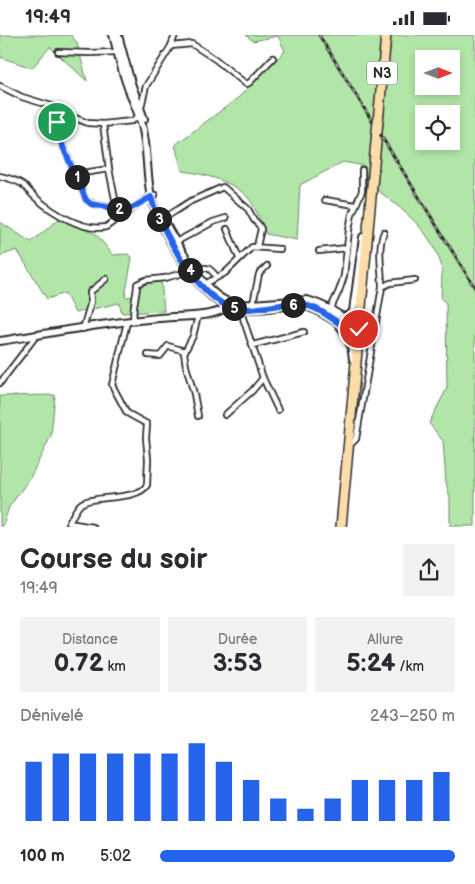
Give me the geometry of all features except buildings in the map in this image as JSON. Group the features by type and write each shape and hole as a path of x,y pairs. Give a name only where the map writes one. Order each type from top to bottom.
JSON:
{"highway":[{"name":"N3","path":"341,527 386,35"}],"street":[{"path":"113,35 125,80 140,113"},
{"path":"118,35 150,145 153,196 160,223 211,297 235,306 309,306 359,329"},
{"path":"0,86 22,97 55,107 60,113 88,123 103,124 132,121 140,113 146,86 171,46 175,35"},
{"path":"171,46 192,44 215,59 246,84 250,83 273,58"},
{"path":"58,52 117,52"},
{"path":"60,113 56,129 86,200 96,205 117,209 130,209"},
{"path":"103,124 117,209"},
{"path":"76,175 109,169"},
{"path":"330,310 342,282 348,231 355,205 362,191 362,170"},
{"path":"339,320 349,316 353,311 373,174"},
{"path":"0,176 21,183 33,196 56,214 84,225 98,227 106,227 130,209 153,196"},
{"path":"163,219 191,201 223,187 248,209 259,225 261,229 257,247"},
{"path":"153,196 163,219 192,270 213,292 235,306 253,345 264,378 278,410"},
{"path":"325,200 355,205"},
{"path":"176,242 214,222 226,218"},
{"path":"228,229 227,232 239,258"},
{"path":"348,447 356,439 382,287 381,259 384,232"},
{"path":"204,284 225,273 248,249 257,247 280,249"},
{"path":"319,251 346,248"},
{"path":"253,304 259,274 267,266"},
{"path":"93,527 69,523 80,505 86,501 140,492 147,485 147,424 127,413 112,385 130,322 131,310 137,295 137,283 206,267 216,277"},
{"path":"83,329 91,301 90,292 106,279"},
{"path":"382,287 390,283 415,280"},
{"path":"0,341 130,322 198,315 221,311 235,306 307,300 330,310 339,320 347,335 351,344 353,392"},
{"path":"198,315 193,335 185,351 186,366 198,416"},
{"path":"253,345 304,332"},
{"path":"0,383 36,336"},
{"path":"148,355 160,356 168,346 185,351"},
{"path":"226,415 264,378"}],"green space":[{"path":"0,35 71,35 77,43 87,81 50,47 32,68 0,57"},
{"path":"246,35 475,35 475,526 450,526 450,498 446,482 443,441 429,423 447,388 446,303 441,299 441,264 429,239 420,228 400,208 367,182 365,166 343,162 300,185 297,240 266,234 252,203 236,188 209,176 182,171 175,145 239,97 285,51 278,36 253,41"},
{"path":"59,219 96,234 113,255 128,254 132,258 125,297 138,296 137,284 161,280 164,311 122,313 119,303 75,313 65,293 47,299 17,250 0,256 0,222 31,242"},
{"path":"55,395 51,436 30,478 9,507 3,526 0,526 0,396"}],"railway":[{"path":"319,35 475,288"}],"route":[{"path":"57,122 56,129 60,140 86,200 91,204 117,209 130,209 151,197 160,223 170,241 195,278 211,297 224,305 240,309 288,305 309,306 329,316 344,327 359,329"}]}
